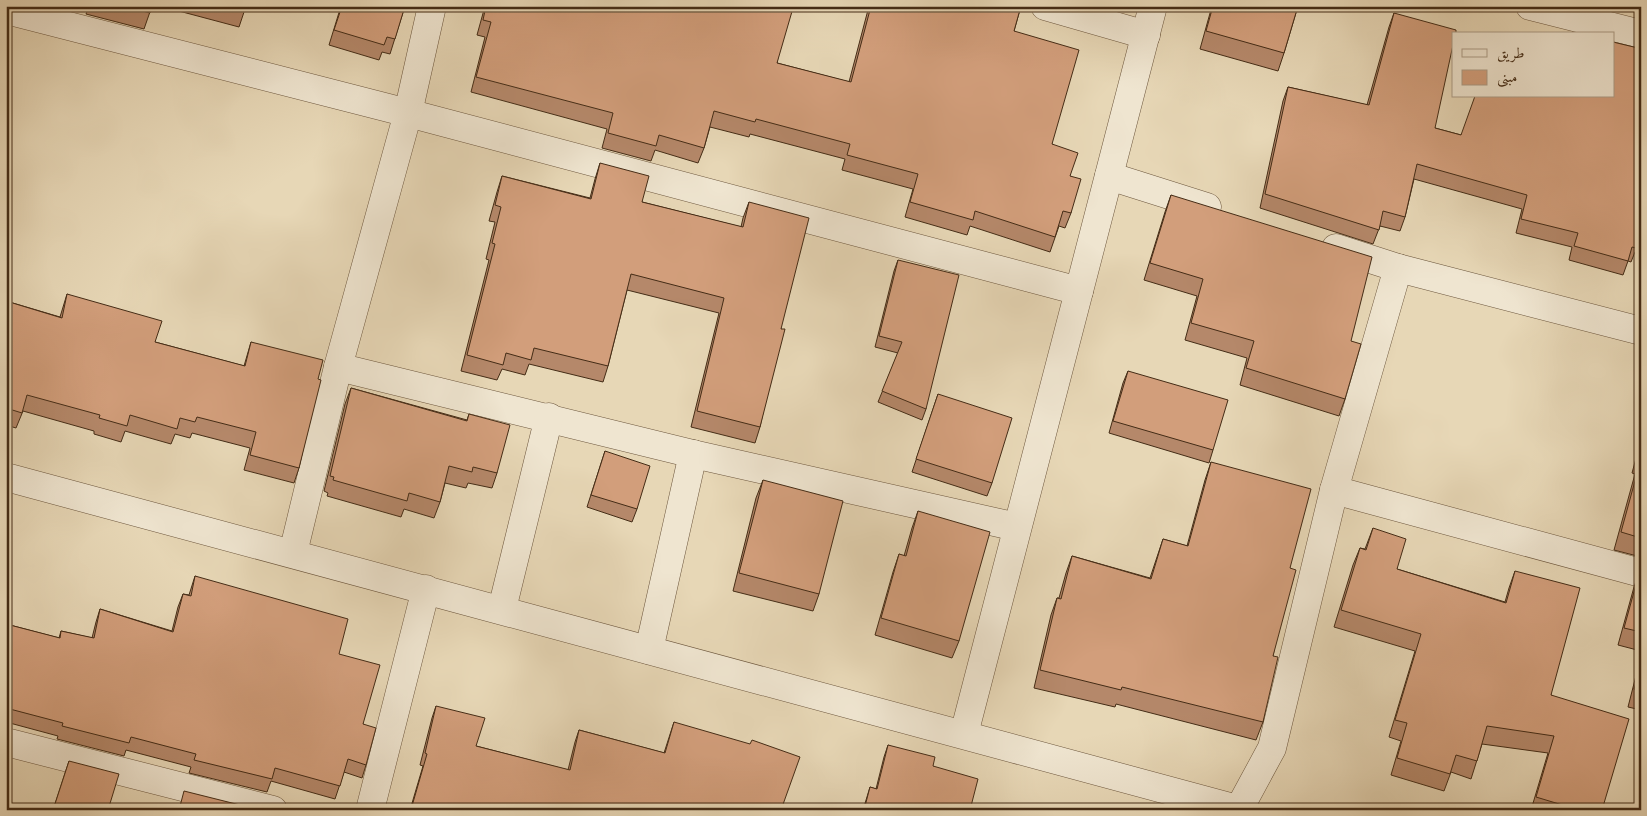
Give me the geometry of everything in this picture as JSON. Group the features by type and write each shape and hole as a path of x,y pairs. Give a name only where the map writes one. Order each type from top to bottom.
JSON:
{"street":[{"path":"293,553 338,367 408,113 432,6"},
{"path":"1045,6 1146,35"},
{"path":"964,734 1153,6"},
{"path":"1530,6 1641,34"},
{"path":"6,10 408,113 1079,291"},
{"path":"1108,176 1230,215"},
{"path":"1314,241 1398,268 1641,331"},
{"path":"6,476 964,734 1179,802 1240,810 1272,748 1334,490 1398,268"},
{"path":"338,367 549,417 692,454 1017,527"},
{"path":"502,609 549,417"},
{"path":"649,650 692,454"},
{"path":"1334,490 1641,573"},
{"path":"370,810 426,589"},
{"path":"6,742 273,810"}],"building":[{"path":"124,6 152,6 150,13"},
{"path":"228,6 246,6 244,10"},
{"path":"342,6 405,6 395,39 387,37 384,45 334,30"},
{"path":"486,6 787,6 793,8 777,63 851,82 871,6 1021,6 1014,31 1079,50 1052,144 1078,153 1070,176 1081,179 1071,213 1063,211 1055,237 975,211 973,220 910,202 918,174 847,155 850,144 756,119 755,122 714,111 704,148 659,135 656,146 608,133 613,113 476,77 491,22 483,20"},
{"path":"1213,6 1298,6 1284,53 1206,31"},
{"path":"1394,13 1456,30 1456,32 1452,32 1452,50 1435,128 1461,135 1474,98 1614,98 1614,42 1638,48 1641,38 1641,239 1639,238 1636,248 1632,247 1628,261 1574,246 1578,233 1521,219 1527,195 1417,164 1405,217 1383,211 1379,230 1265,194 1288,87 1369,105"},
{"path":"600,163 649,176 642,202 743,227 749,202 809,218 781,329 785,329 760,427 697,411 724,298 631,274 608,366 534,348 531,360 506,353 503,365 467,355 495,244 492,243 501,207 495,205 502,176 591,199"},
{"path":"1171,195 1372,257 1351,341 1361,344 1345,399 1246,368 1254,341 1191,323 1203,279 1150,263"},
{"path":"898,260 959,275 926,409 882,391 902,342 879,336"},
{"path":"67,294 162,321 155,342 245,366 251,342 323,360 318,379 321,380 299,468 250,455 256,432 197,417 195,422 180,418 177,429 130,415 127,426 99,418 100,415 27,395 22,413 6,408 6,301 62,318"},
{"path":"1128,371 1228,400 1213,450 1113,421"},
{"path":"351,388 467,421 469,414 510,425 497,473 473,467 472,472 449,466 440,502 409,493 407,501 333,480 334,477 330,476"},
{"path":"938,394 1012,418 992,483 916,459"},
{"path":"605,451 650,466 637,509 591,495"},
{"path":"1641,459 1641,538 1621,532"},
{"path":"1211,462 1311,489 1290,568 1296,570 1273,656 1278,657 1263,722 1122,687 1121,690 1040,670 1057,598 1061,599 1072,556 1151,579 1163,539 1188,546"},
{"path":"763,480 843,501 819,594 739,573"},
{"path":"918,511 990,532 959,641 881,618 899,554 906,556"},
{"path":"1373,528 1406,539 1397,569 1506,603 1515,571 1580,588 1551,695 1629,719 1602,810 1579,810 1536,797 1554,736 1487,726 1477,761 1456,755 1450,774 1397,758 1407,723 1395,720 1421,634 1341,610 1360,548 1366,550"},
{"path":"1641,570 1641,632 1624,628"},
{"path":"195,576 348,619 339,654 380,665 363,724 376,728 366,765 348,759 340,786 275,768 272,779 194,760 196,754 131,737 129,743 62,726 63,723 6,708 6,624 60,638 61,631 94,638 100,609 173,632 183,594 191,596"},
{"path":"1641,663 1641,691 1634,689"},
{"path":"436,706 485,718 476,746 570,770 579,730 665,753 674,722 750,744 752,740 800,757 781,810 428,810 412,806 427,754 425,753"},
{"path":"888,745 935,757 933,766 978,779 970,810 864,810 870,787 877,789"},
{"path":"69,761 119,774 108,810 53,810"},
{"path":"184,791 260,810 179,810"}]}
